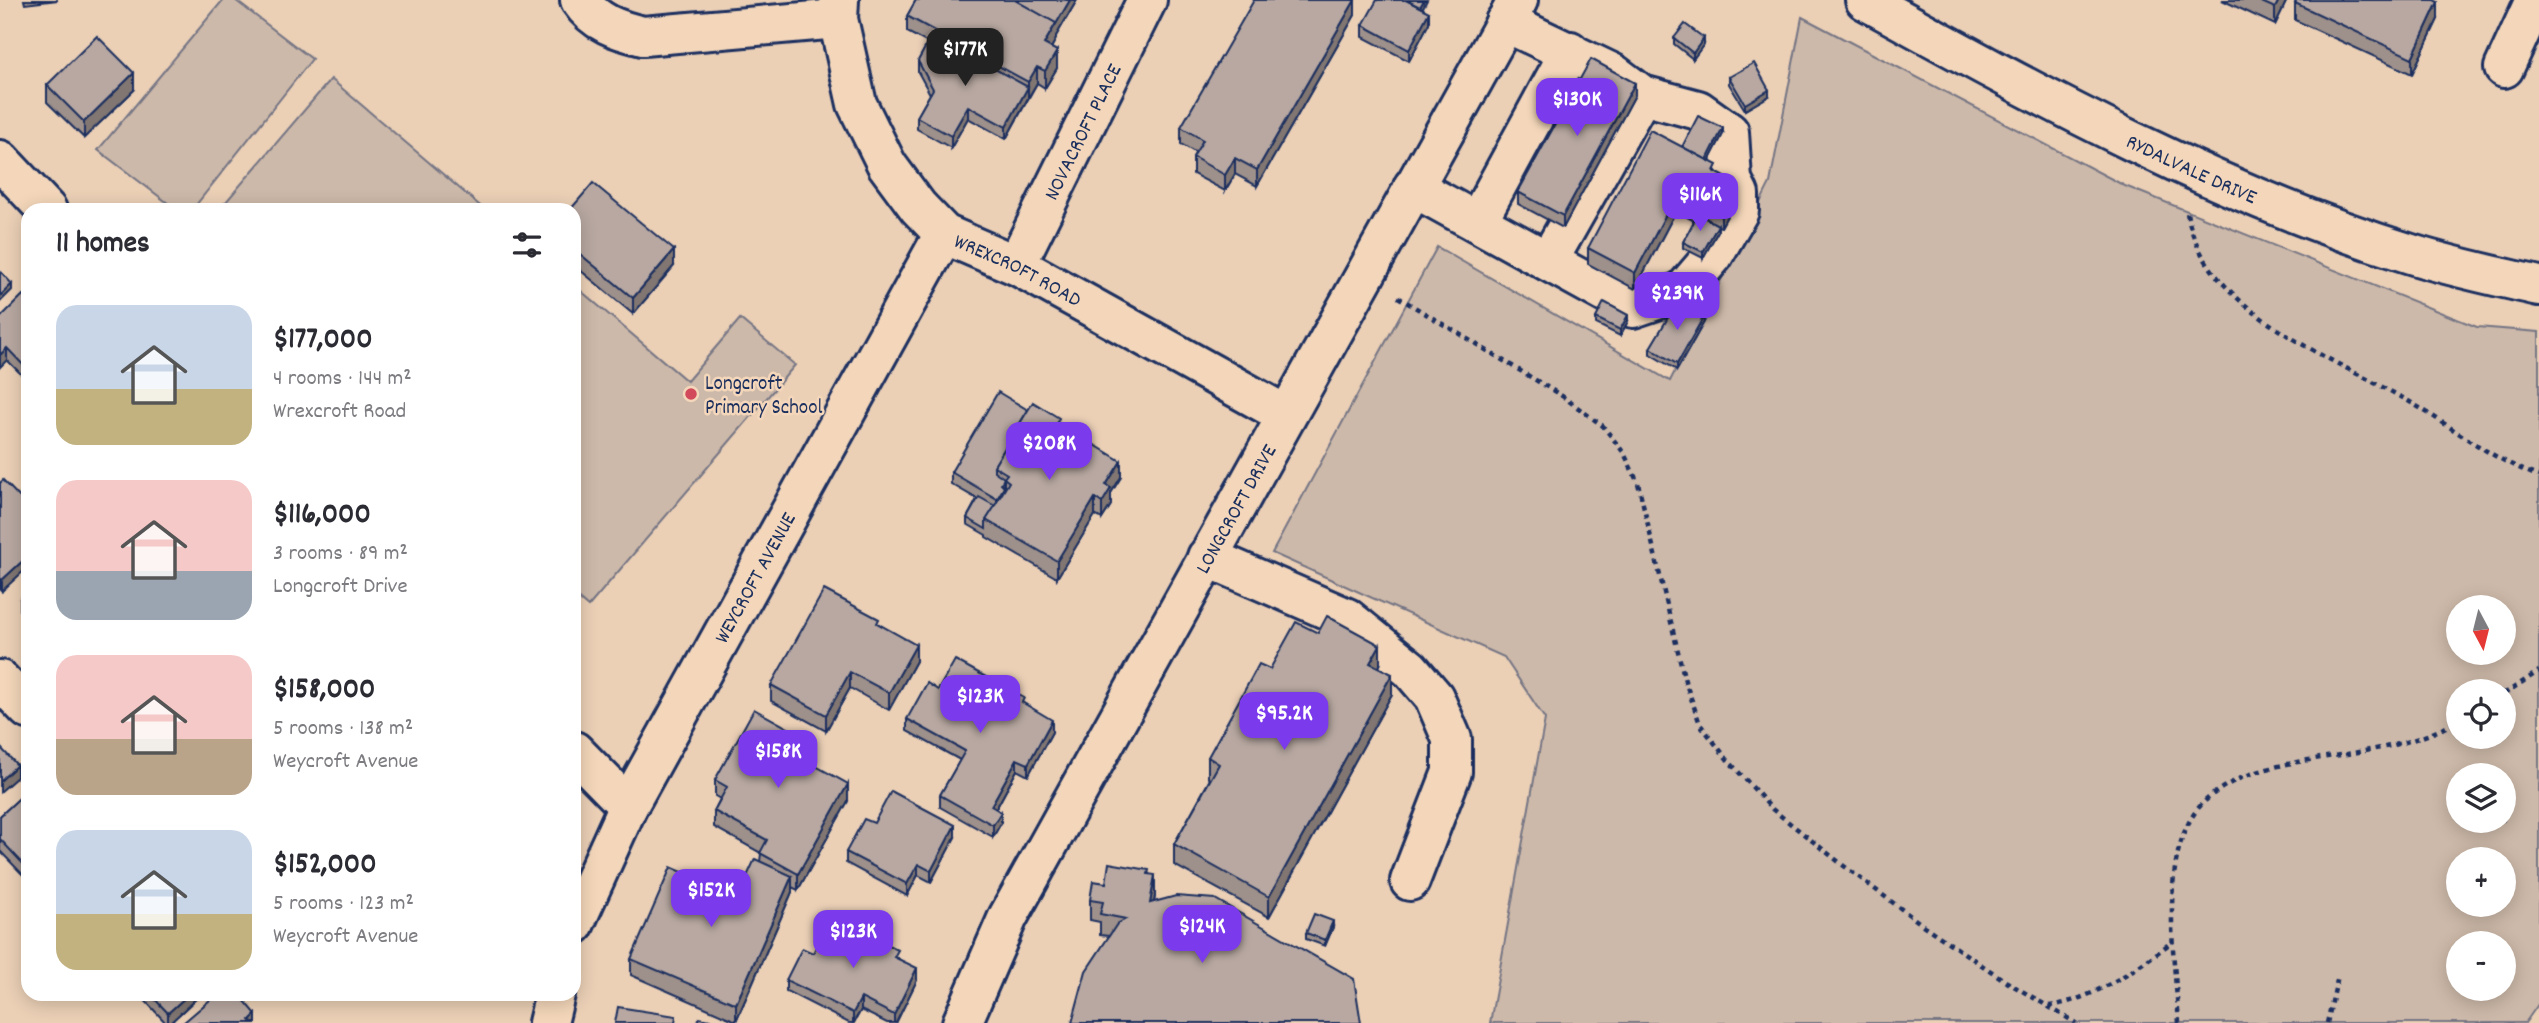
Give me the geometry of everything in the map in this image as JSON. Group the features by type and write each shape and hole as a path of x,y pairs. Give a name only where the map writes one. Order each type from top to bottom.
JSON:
{"street":[{"path":"580,0 596,18 613,29 643,36 838,9"},
{"name":"NOVACROFT PLACE","path":"1016,265 1147,0"},
{"name":"RYDALVALE DRIVE","path":"1865,0 1982,65 2186,167 2266,201 2411,254 2539,286"},
{"path":"2504,68 2535,0"},
{"name":"WREXCROFT ROAD","path":"838,9 856,104 887,165 918,207 944,234 1016,265 1286,415"},
{"path":"1413,187 1633,307 1683,291 1713,256 1739,211 1739,194 1732,180 1729,132 1698,110 1642,95 1614,74 1570,51 1511,11"},
{"name":"LONGCROFT DRIVE","path":"962,1023 1008,917 1511,11"},
{"path":"1477,222 1570,51"},
{"path":"1548,261 1642,95"},
{"path":"0,160 40,203"},
{"name":"WEYCROFT AVENUE","path":"581,910 628,806 944,234"},
{"path":"1207,557 1347,618 1410,669 1434,697 1452,739 1452,772 1410,881"},
{"path":"0,680 21,702"},
{"path":"581,758 628,806"},
{"path":"548,1023 553,1001"}],"path":[{"path":"2186,167 2184,197 2192,237 2220,278 2256,316 2413,404 2514,467 2539,475"},
{"path":"1363,276 1562,396 1603,426 1624,453 1638,483 1685,681 1700,724 1772,809 1923,926 2076,1023"},
{"path":"2516,686 2539,671"},
{"path":"2179,1023 2171,900 2175,864 2183,835 2203,803 2241,779 2274,766 2386,747 2446,728"},
{"path":"2048,1006 2068,1003 2099,988 2143,965 2174,941"},
{"path":"2327,1023 2338,976"}],"shaded area":[{"path":"223,0 235,0 312,59 198,203 168,203 98,150"},
{"path":"1802,17 2125,186 2477,327 2539,332 2539,1003 2525,1023 1490,1023 1545,719 1504,657 1272,553 1437,247 1670,381 1770,183"},
{"path":"331,79 477,203 225,203"},
{"path":"581,291 687,381 740,319 795,365 588,607 581,601"}],"building":[{"path":"916,0 1015,0 1056,23 1044,44 1057,51 1045,71 1037,67 1028,82 907,16"},
{"path":"1015,0 1070,0 1056,24"},
{"path":"1254,0 1355,0 1257,170 1235,158 1225,175 1193,157 1203,140 1181,127"},
{"path":"1377,0 1406,0 1429,12 1409,50 1363,25"},
{"path":"1406,0 1424,0 1420,7"},
{"path":"2257,0 2279,0 2275,8"},
{"path":"2297,0 2438,2 2412,58 2295,3"},
{"path":"1685,24 1704,38 1693,53 1674,38"},
{"path":"932,35 1028,87 1006,127 968,106 951,136 917,117 933,89 918,61"},
{"path":"97,36 134,73 84,122 47,85"},
{"path":"1591,59 1635,83 1563,216 1518,192"},
{"path":"1754,63 1769,90 1745,104 1729,77"},
{"path":"1698,116 1723,128 1707,160 1682,147"},
{"path":"1650,130 1717,165 1714,171 1736,183 1721,210 1699,199 1695,204 1676,195 1635,273 1588,248"},
{"path":"593,183 674,250 633,298 581,255 581,203 576,203"},
{"path":"1698,214 1718,225 1703,252 1683,242"},
{"path":"0,273 12,284 0,296"},
{"path":"21,297 21,363 7,348 0,355 0,318"},
{"path":"1678,301 1704,316 1677,364 1650,348"},
{"path":"1604,302 1628,315 1620,330 1596,318"},
{"path":"998,392 1028,410 994,466 994,471 1004,478 1001,484 1004,487 997,499 951,472"},
{"path":"1033,402 1059,418 1057,422 1121,461 1106,485 1111,488 1102,503 1095,498 1057,561 986,520 1009,482 1004,478 1007,474 994,466"},
{"path":"3,480 21,499 21,562 2,580 0,578 0,483"},
{"path":"979,497 995,506 986,520 986,529 967,518"},
{"path":"824,590 879,619 877,623 916,645 889,693 850,672 826,715 771,685"},
{"path":"1327,616 1380,645 1370,663 1392,674 1269,897 1174,844 1219,764 1208,757 1259,664 1270,669 1296,622 1318,633"},
{"path":"955,660 1024,698 1022,702 1052,720 1028,764 1017,759 991,806 1001,812 993,825 940,795 965,751 907,719 927,683 938,690"},
{"path":"754,709 815,743 805,760 848,784 798,874 760,853 767,840 714,811 727,787 715,780"},
{"path":"0,747 17,765 0,781"},
{"path":"891,791 955,825 931,871 918,864 907,884 846,852 864,819 874,823"},
{"path":"21,796 21,862 0,839 0,816"},
{"path":"755,859 792,876 736,1004 631,959 671,867 738,896"},
{"path":"1109,863 1149,870 1148,874 1155,875 1150,903 1176,896 1215,899 1354,979 1361,1023 1072,1023 1086,971 1117,924 1126,919 1100,914 1103,902 1090,900 1093,881 1106,883"},
{"path":"1314,914 1333,921 1325,940 1306,933"},
{"path":"832,917 898,950 894,957 917,968 894,1015 861,998 853,1013 786,980 802,948 813,953"},
{"path":"157,1001 181,1001 168,1013"},
{"path":"209,1001 245,1001 256,1014 250,1020 253,1023 183,1023"},
{"path":"618,1007 676,1016 675,1023 615,1023"},
{"path":"699,1018 728,1023 698,1023"}],"place":[{"name":"Longcroft Primary School","path":"691,394"}]}
